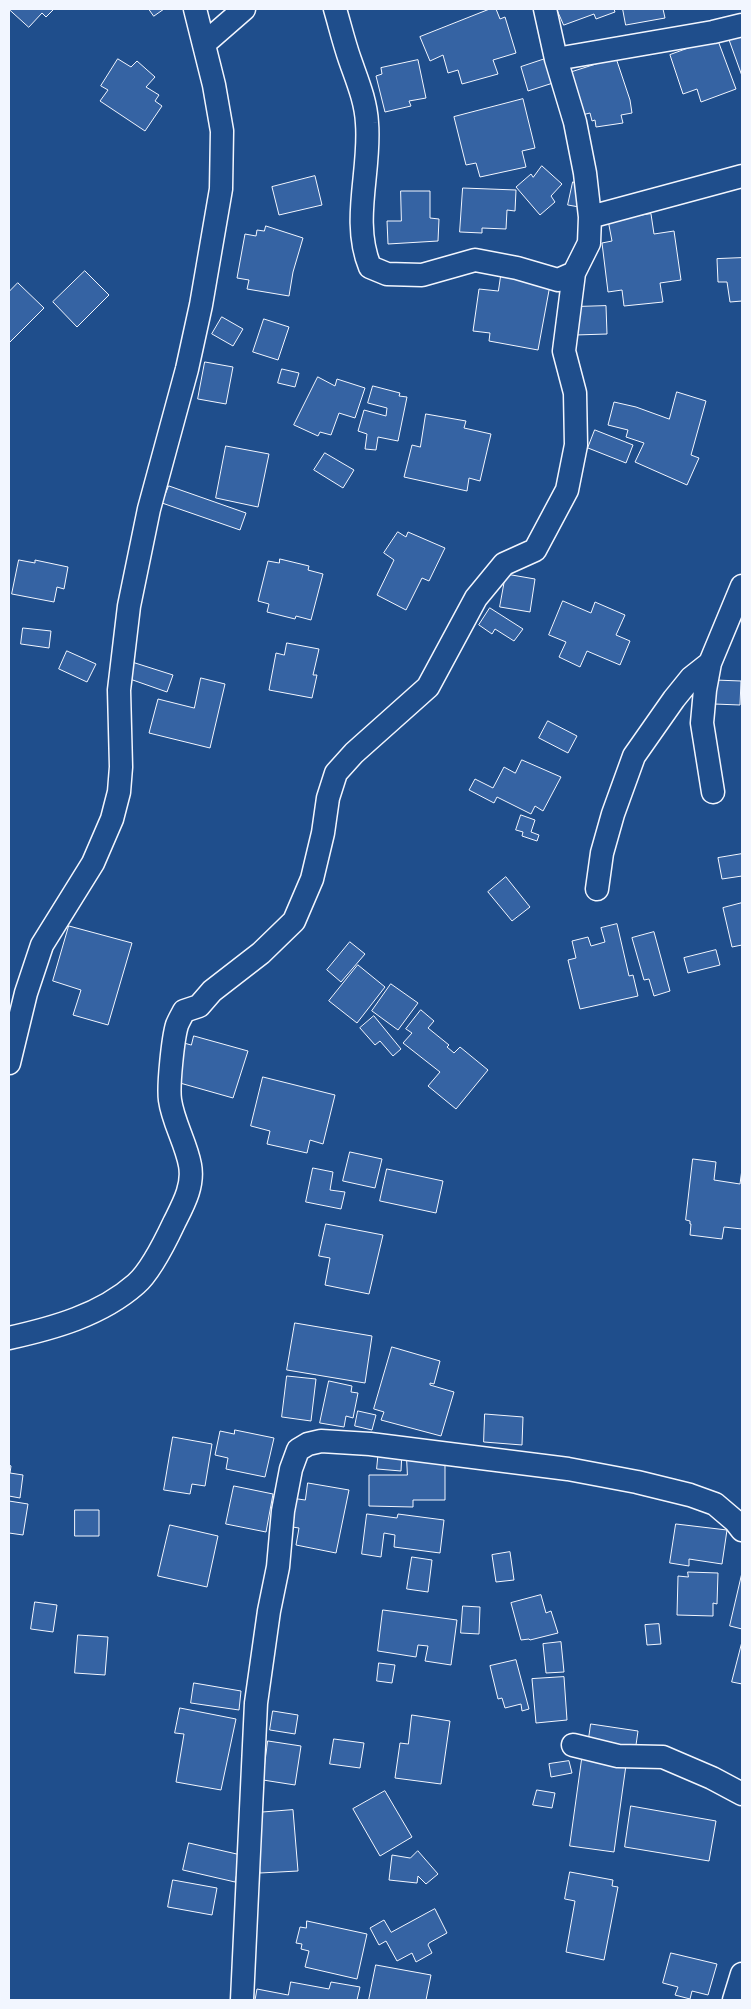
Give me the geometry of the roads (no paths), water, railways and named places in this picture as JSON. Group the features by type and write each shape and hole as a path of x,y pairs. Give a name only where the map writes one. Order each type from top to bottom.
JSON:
{"street":[{"path":"9,1062 26,993 42,945 93,863 112,819 119,792 122,767 119,690 129,606 149,509 189,360 222,189 222,131 205,43 195,9"},
{"path":"205,43 244,9"},
{"path":"335,9 363,99 367,121 368,150 362,211 364,254 370,267 387,274 422,275 475,260 517,268 558,280 574,273"},
{"path":"9,1338 42,1330 86,1315 111,1302 138,1282 163,1246 186,1200 190,1182 191,1166 170,1100 172,1060 177,1025 184,1011 199,1006 212,991 261,953 294,921 312,879 323,833 328,798 336,773 354,752 428,687 476,598 504,564 535,550 566,490 576,445 575,393 564,350 574,273 588,243 590,218 575,122 556,59 545,9"},
{"path":"556,59 713,32 742,25"},
{"path":"590,218 742,176"},
{"path":"713,792 702,723 705,690 710,663 742,586"},
{"path":"597,889 602,853 613,814 634,756 691,678 710,663"},
{"path":"242,2000 256,1703 269,1611 278,1567 283,1511 291,1469 298,1450 308,1444 321,1440 360,1443 576,1471 637,1482 690,1495 715,1504 735,1521 742,1530"},
{"path":"573,1745 618,1756 663,1757 712,1778 742,1794"},
{"path":"734,2000 742,1974"}]}
